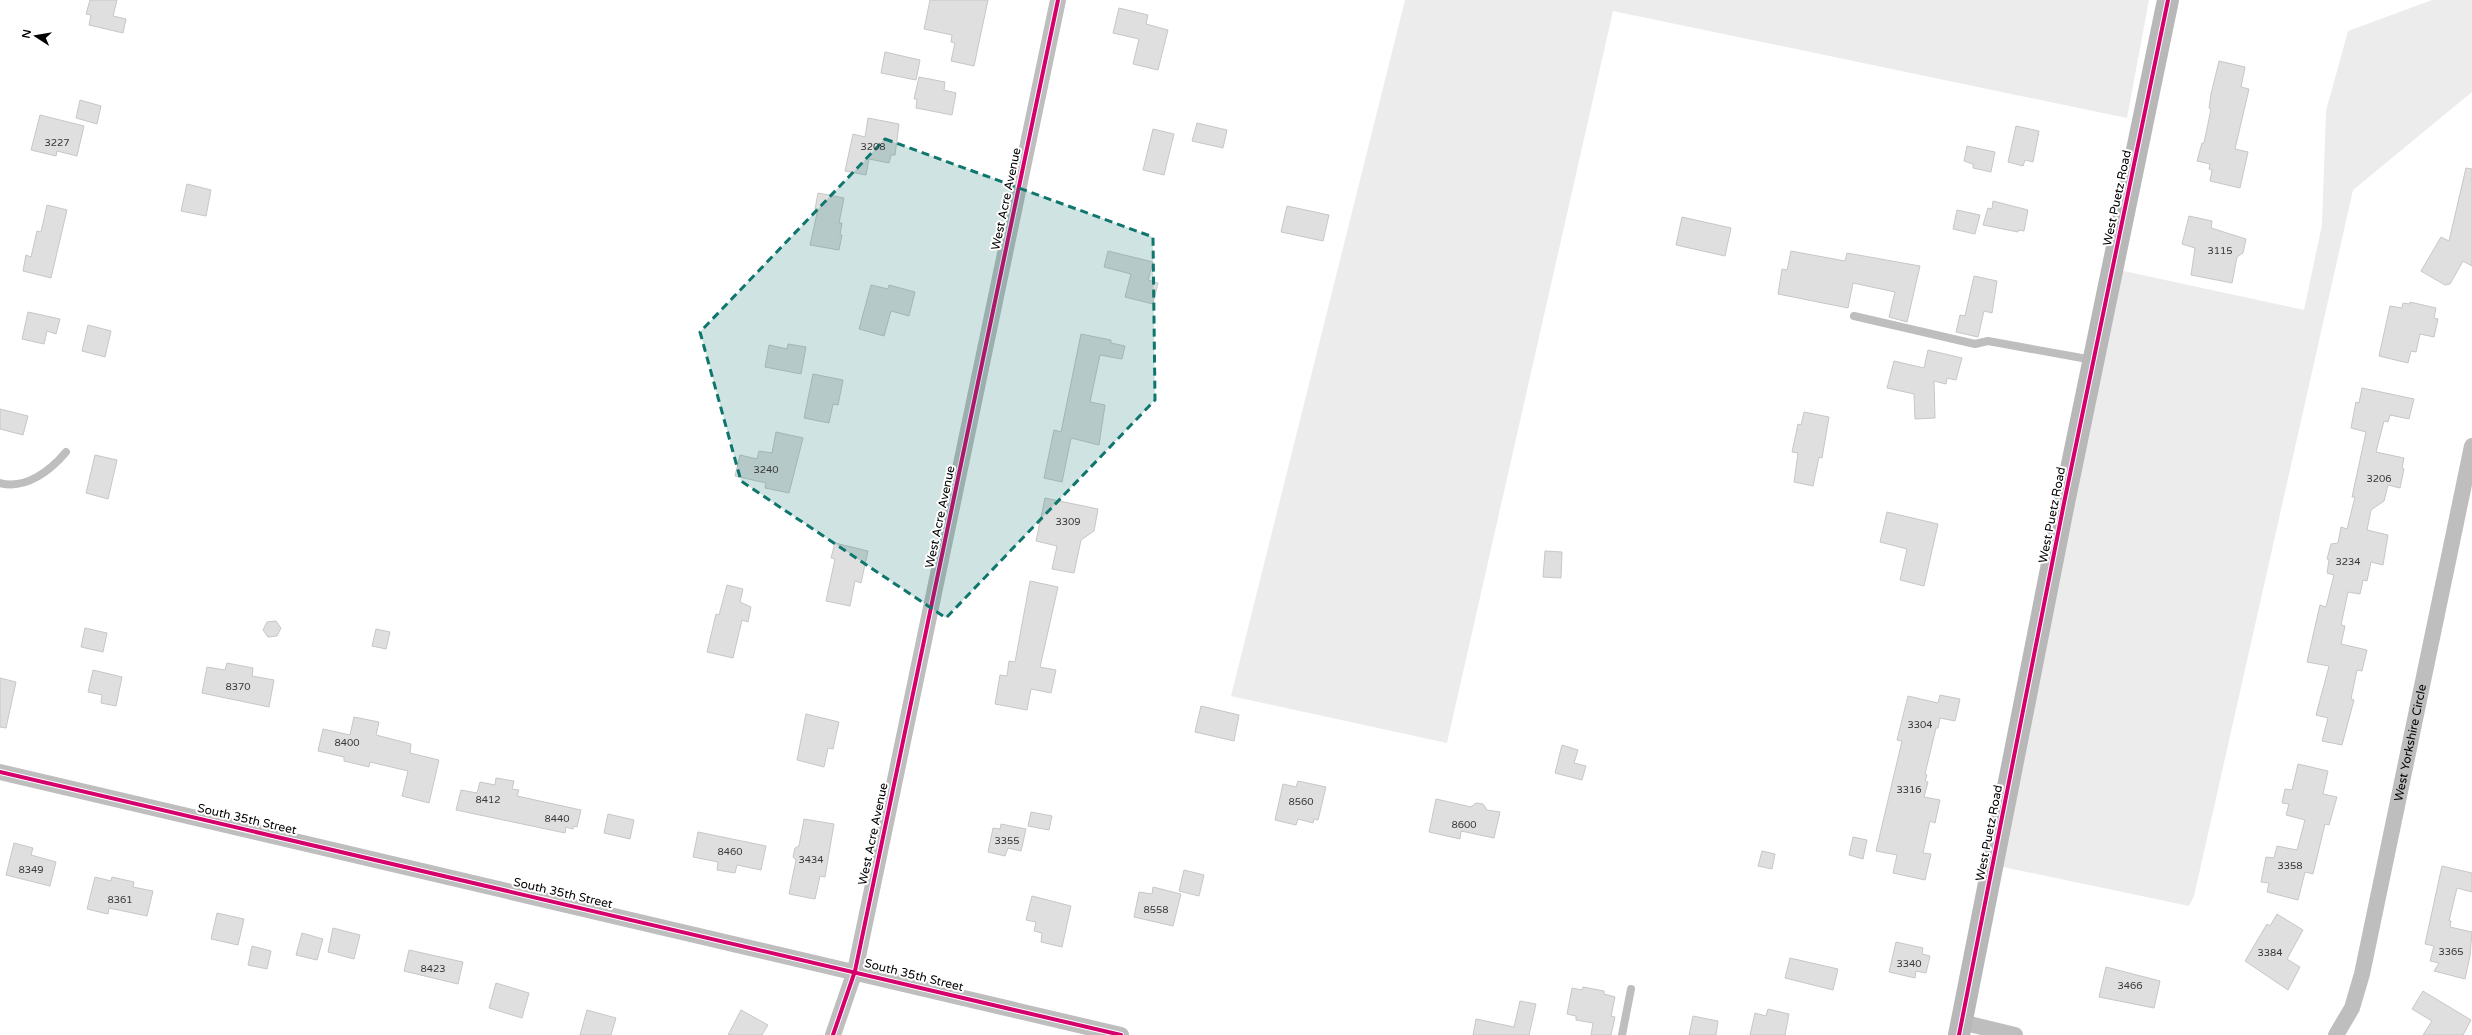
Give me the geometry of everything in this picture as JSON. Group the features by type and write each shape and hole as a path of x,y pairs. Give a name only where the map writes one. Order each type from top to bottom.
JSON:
{"street":[{"name":"West Acre Avenue","path":"833,1035 855,971 1058,0"},
{"name":"West Puetz Road","path":"1960,1029 2094,360 2168,0"},
{"name":"West Yorkshire Circle","path":"2336,1035 2352,1008 2362,974 2472,446"},
{"name":"South 35th Street","path":"0,772 855,971 1121,1035"},
{"path":"1960,1029 2015,1035"}],"lane":[{"path":"1854,316 1975,344 1988,341 2094,360"},
{"path":"0,483 18,484 35,478 53,468 66,452"},
{"path":"1622,1035 1631,989"}],"highlighted area":[{"path":"885,139 1153,237 1155,400 946,618 741,481 700,332"}],"shaded area":[{"path":"1405,0 2149,0 2127,118 1613,11 1447,743 1231,696"},
{"path":"2432,0 2472,0 2472,92 2353,190 2194,896 2189,906 1998,866 2119,270 2304,310 2322,225 2326,111 2348,31"}],"building":[{"path":"90,0 117,0 113,16 126,19 123,33 89,25 91,15 86,14"},
{"path":"930,0 988,0 974,66 951,61 955,43 951,42 952,35 924,29"},
{"path":"1119,8 1148,15 1146,24 1168,30 1158,70 1133,64 1139,39 1113,33"},
{"path":"885,52 920,60 916,80 881,73"},
{"path":"2219,61 2245,67 2241,87 2249,89 2235,149 2248,152 2240,188 2210,181 2212,170 2209,169 2210,164 2197,161 2202,143 2204,143 2211,109 2209,108 2211,94"},
{"path":"919,77 945,82 944,90 956,93 952,115 916,108 917,99 914,99"},
{"path":"80,100 101,106 97,124 76,118"},
{"path":"40,115 84,126 77,156 57,151 56,156 31,150"},
{"path":"868,118 899,124 895,155 891,155 889,163 869,159 866,175 845,171 853,134 865,137"},
{"path":"1197,123 1227,130 1223,148 1192,141"},
{"path":"2016,126 2039,131 2033,162 2025,160 2023,166 2008,162"},
{"path":"1153,129 1174,134 1164,175 1143,170"},
{"path":"1967,146 1995,152 1991,172 1973,168 1973,164 1964,161"},
{"path":"2466,168 2472,169 2472,266 2463,261 2450,284 2445,285 2421,271 2441,237 2449,241"},
{"path":"187,184 211,190 206,216 181,211"},
{"path":"818,193 844,198 839,223 842,223 840,235 842,235 839,250 810,245 818,209 815,209"},
{"path":"1993,201 2028,210 2024,231 2018,230 2018,232 1983,225 1988,208 1992,209"},
{"path":"47,205 67,210 51,278 23,271 26,255 31,257 37,231 41,232"},
{"path":"1287,206 1329,215 1323,241 1281,232"},
{"path":"1957,210 1980,215 1975,234 1953,229"},
{"path":"2189,216 2212,221 2211,228 2246,239 2243,253 2237,257 2232,283 2191,275 2195,248 2182,244"},
{"path":"1682,217 1731,228 1725,256 1676,245"},
{"path":"1108,251 1153,262 1148,280 1158,283 1153,304 1125,297 1131,274 1104,267"},
{"path":"1791,251 1845,261 1847,253 1920,266 1907,322 1889,317 1895,292 1853,283 1848,308 1778,294 1782,269 1787,270"},
{"path":"1974,276 1997,281 1992,313 1984,311 1978,337 1956,332 1960,315 1965,316"},
{"path":"871,285 888,289 889,285 915,292 909,316 891,311 884,336 859,329"},
{"path":"2410,302 2436,308 2434,318 2438,319 2434,337 2420,334 2416,352 2411,351 2408,363 2379,356 2390,306 2402,308 2403,303 2410,304"},
{"path":"28,312 60,319 56,334 47,331 44,344 22,339"},
{"path":"88,325 111,331 105,357 82,351"},
{"path":"1081,334 1111,340 1111,343 1125,346 1122,359 1100,355 1090,402 1105,405 1099,445 1071,438 1062,482 1044,478 1054,430 1061,432"},
{"path":"788,344 806,347 801,374 765,367 769,345 787,349"},
{"path":"1928,350 1962,358 1956,380 1947,378 1946,384 1934,381 1935,418 1915,419 1914,394 1887,388 1894,361 1924,368"},
{"path":"813,374 843,380 838,405 833,404 829,423 804,418"},
{"path":"2362,388 2414,399 2409,419 2390,415 2388,422 2384,421 2376,452 2404,458 2402,468 2404,469 2400,488 2388,485 2384,501 2371,510 2367,530 2388,535 2383,565 2371,562 2367,581 2363,580 2360,594 2348,592 2341,625 2345,626 2341,644 2367,650 2362,671 2357,670 2351,699 2354,700 2342,745 2322,741 2328,718 2316,715 2329,666 2307,662 2320,605 2326,607 2334,575 2327,573 2329,560 2327,559 2331,544 2338,543 2341,527 2347,529 2355,497 2352,497 2366,432 2351,428 2356,402 2359,403"},
{"path":"0,409 28,416 23,435 0,429"},
{"path":"1804,412 1829,417 1822,458 1819,457 1813,486 1794,482 1798,453 1792,452 1798,424 1801,425"},
{"path":"776,432 803,438 789,493 765,488 766,483 735,476 740,455 757,459 759,451 772,453"},
{"path":"95,455 117,460 108,499 86,493"},
{"path":"1045,498 1098,509 1094,531 1081,540 1074,573 1052,569 1057,546 1036,541"},
{"path":"1887,512 1938,524 1924,586 1900,580 1907,549 1880,542"},
{"path":"835,543 868,551 861,583 855,581 850,606 826,601 835,559 831,558"},
{"path":"1545,551 1562,552 1561,578 1543,577"},
{"path":"1030,581 1058,587 1040,667 1056,670 1051,693 1031,689 1027,710 995,704 1000,675 1007,676 1009,661 1015,662"},
{"path":"727,585 743,589 740,602 751,607 748,622 742,620 733,658 707,652 716,614 719,615"},
{"path":"276,621 281,628 277,636 268,637 263,630 267,622"},
{"path":"85,628 107,633 103,652 81,647"},
{"path":"376,629 390,632 386,649 372,646"},
{"path":"227,663 253,668 252,676 274,680 269,707 202,693 207,667 225,670"},
{"path":"93,670 122,677 116,706 101,703 102,695 88,692"},
{"path":"0,678 16,682 6,728 0,727"},
{"path":"1940,695 1960,699 1955,721 1940,718 1938,728 1936,728 1925,774 1927,775 1925,781 1928,782 1924,797 1940,800 1935,823 1930,821 1923,853 1931,854 1925,880 1893,873 1897,855 1876,851 1902,741 1897,740 1908,696 1938,703"},
{"path":"1201,706 1239,715 1234,741 1195,732"},
{"path":"806,714 839,722 833,749 828,748 824,767 797,760"},
{"path":"354,717 379,722 376,735 411,744 410,753 439,760 429,803 402,796 408,771 370,762 369,767 344,761 344,757 318,751 323,729 350,735"},
{"path":"1562,745 1578,750 1574,763 1586,766 1582,780 1555,773"},
{"path":"2298,764 2328,771 2323,794 2337,797 2329,825 2325,824 2313,874 2305,872 2298,900 2267,892 2269,883 2261,882 2266,857 2274,858 2277,846 2297,850 2305,820 2286,815 2289,804 2282,803 2285,789 2292,790"},
{"path":"496,778 514,781 512,789 519,790 517,796 581,810 577,827 574,826 573,829 566,827 565,833 456,810 461,790 477,793 480,782 495,785"},
{"path":"1298,781 1326,787 1318,820 1314,819 1313,823 1298,819 1296,825 1275,820 1283,784 1296,787"},
{"path":"1436,799 1471,807 1476,803 1483,804 1487,810 1500,812 1494,838 1461,831 1460,839 1429,832"},
{"path":"1031,812 1052,816 1049,830 1028,826"},
{"path":"608,814 634,820 630,839 604,833"},
{"path":"804,819 834,824 825,877 820,876 815,899 789,894 796,860 793,857 795,848 799,846"},
{"path":"1001,824 1026,829 1021,851 1008,848 1005,856 988,852 993,828 1000,829"},
{"path":"698,832 766,846 761,870 737,865 735,873 717,870 718,862 693,857"},
{"path":"1853,837 1867,840 1863,859 1849,855"},
{"path":"14,843 33,848 31,855 56,862 50,886 6,875"},
{"path":"1762,851 1775,854 1772,869 1758,866"},
{"path":"2442,866 2472,873 2472,892 2457,888 2449,921 2451,921 2450,927 2472,932 2470,956 2465,979 2434,971 2439,963 2430,961 2434,946 2425,944"},
{"path":"1184,870 1204,875 1199,896 1179,891"},
{"path":"95,877 111,881 112,877 134,882 133,887 153,891 147,916 109,908 108,914 87,909"},
{"path":"1153,887 1181,894 1173,926 1134,917 1139,892 1152,894"},
{"path":"1032,896 1071,906 1062,947 1041,942 1042,933 1034,931 1036,922 1026,920"},
{"path":"217,913 244,919 238,945 211,939"},
{"path":"2277,914 2303,930 2287,959 2300,967 2288,990 2245,961 2267,924 2270,926"},
{"path":"333,928 360,935 354,959 328,952"},
{"path":"302,933 323,939 317,960 296,955"},
{"path":"1896,942 1923,948 1922,954 1930,956 1926,973 1916,971 1915,978 1889,972"},
{"path":"252,946 271,951 267,969 248,965"},
{"path":"409,950 463,962 458,984 404,971"},
{"path":"1790,958 1838,969 1833,990 1785,978"},
{"path":"2106,967 2160,981 2154,1008 2099,997"},
{"path":"496,983 529,993 522,1018 489,1008"},
{"path":"1583,987 1604,991 1604,994 1615,997 1611,1016 1615,1017 1611,1035 1591,1035 1593,1023 1576,1020 1576,1016 1567,1014 1572,988 1582,990"},
{"path":"2423,991 2471,1020 2463,1035 2423,1035 2432,1021 2412,1009"},
{"path":"1520,1001 1536,1004 1529,1035 1473,1035 1476,1019 1514,1027"},
{"path":"1768,1009 1789,1014 1785,1035 1750,1035 1755,1013 1766,1016"},
{"path":"587,1010 616,1018 611,1035 580,1035"},
{"path":"741,1010 768,1025 762,1035 728,1035"},
{"path":"1693,1016 1718,1021 1716,1035 1689,1035"}],"cycle path":[{"path":"833,1035 855,971 1058,0"},
{"path":"1959,1035 2064,503 2168,0"},
{"path":"0,772 1121,1035"}]}
